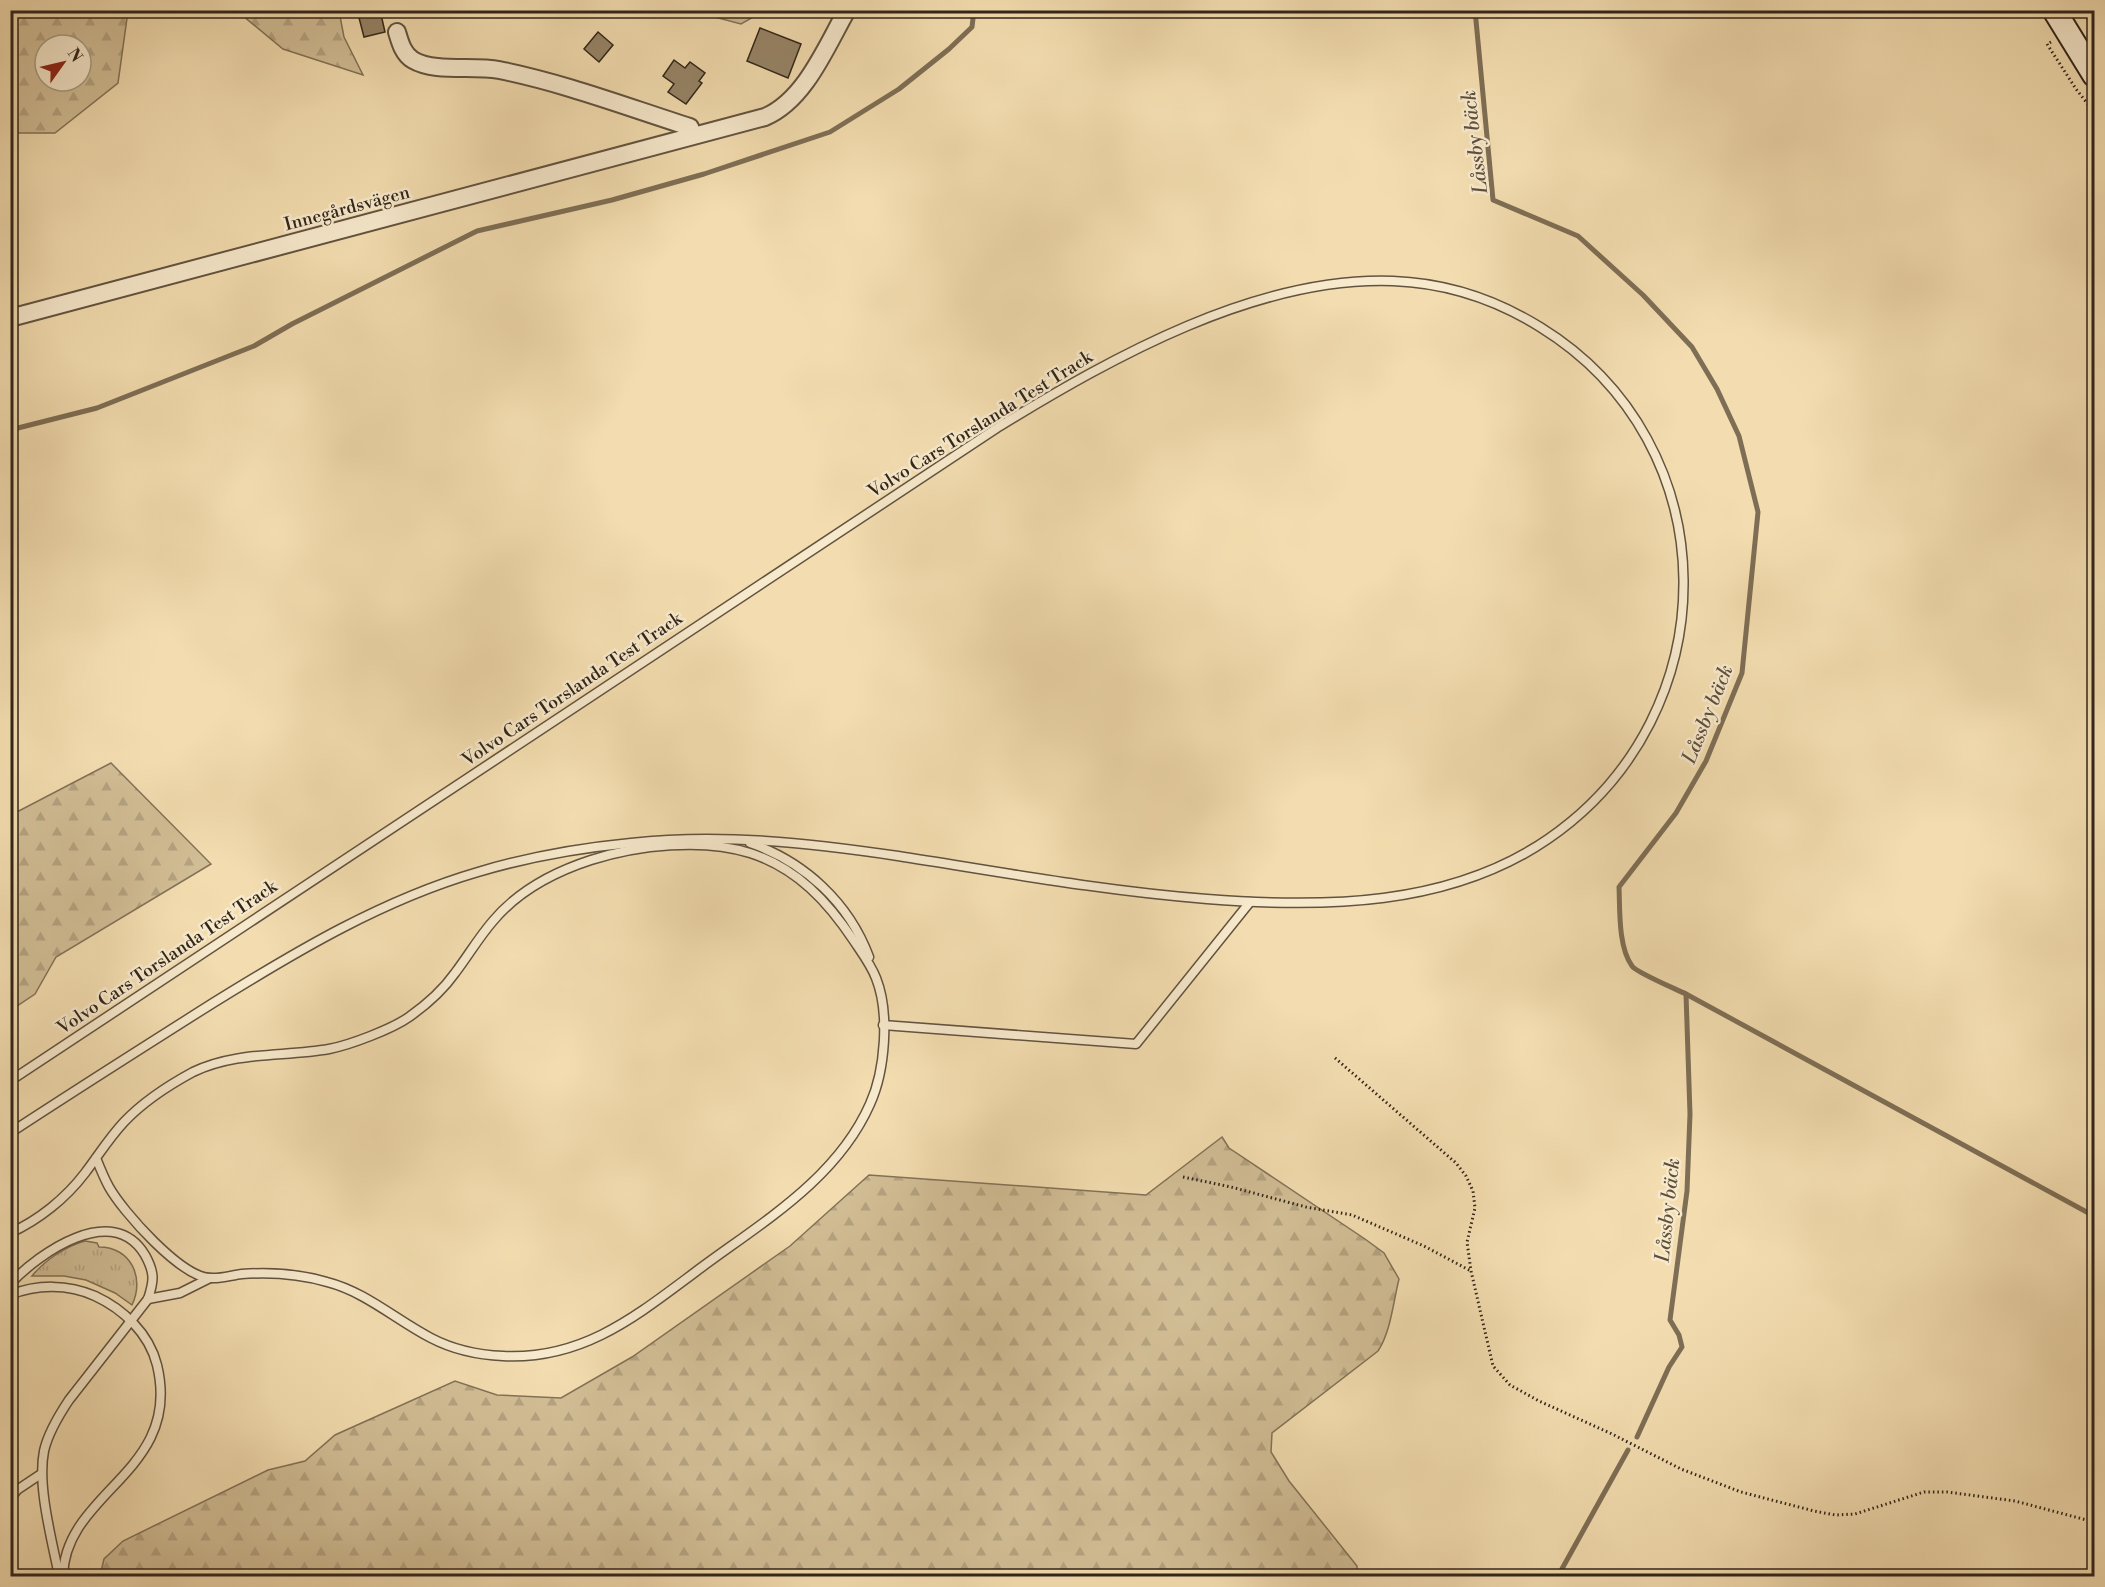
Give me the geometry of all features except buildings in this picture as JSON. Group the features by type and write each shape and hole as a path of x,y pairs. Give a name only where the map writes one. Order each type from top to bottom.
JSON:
{"street":[{"name":"Innegårdsvägen","path":"10,318 765,117 777,112 806,83 847,10"},
{"path":"2054,10 2094,75"},
{"path":"397,32 403,49 410,59 426,65 496,70 536,79 690,127 693,135"}],"lane":[{"name":"Volvo Cars Torslanda Test Track","path":"10,1081 944,462 1028,409 1094,372 1235,308 1267,298 1364,281 1397,281 1430,285 1462,292 1493,303 1523,316 1551,334 1602,377 1623,401 1642,431 1664,479 1677,522 1683,554 1685,587 1683,620 1677,652 1655,715 1640,744 1621,771 1586,809 1548,839 1497,868 1427,890 1364,900 1294,903 1151,894 856,850 735,839 702,838 636,842 538,856 473,873 412,895 351,922 294,954 111,1066 10,1133"},
{"name":"Volvo Cars Torslanda Test Track","path":"96,1158 120,1204 156,1243 186,1270 210,1278 244,1274 283,1274 332,1283 358,1293 437,1341 488,1355 543,1354 584,1343 606,1334 640,1313 787,1204 831,1164 861,1123 876,1090 883,1059 880,991 860,936 852,922 824,888 805,872 780,855 735,839"},
{"name":"Volvo Cars Torslanda Test Track","path":"10,1233 28,1225 48,1210 80,1179 129,1117 175,1082 218,1061 333,1048 403,1021 442,989 495,918 514,900 537,882 560,871 611,854 679,845 704,845 739,850 773,862 806,883 825,903 845,927 875,975"},
{"path":"883,1025 1136,1044 1250,902"},
{"path":"10,1284 63,1242 87,1234 114,1233 136,1242 153,1274 154,1283 148,1299 58,1416 44,1449 41,1474 61,1576"},
{"path":"148,1299 180,1293 210,1278"},
{"path":"10,1295 60,1286 82,1290 110,1304 130,1320 147,1342 156,1362 160,1395 157,1422 149,1442 139,1459 103,1497 78,1529 68,1551 61,1576"},
{"path":"10,1499 17,1490 41,1474"}],"path":[{"path":"2086,10 2090,30"},
{"path":"2050,42 2047,44 2094,112"},
{"path":"1335,1058 1456,1162 1466,1176 1473,1191 1475,1208 1467,1242 1471,1271 1493,1366 1510,1384 1539,1401 1681,1469 1741,1492 1835,1515 1855,1514 1924,1492 1947,1492 2015,1501 2094,1522"},
{"path":"1183,1177 1232,1187 1306,1207 1352,1215 1424,1246 1471,1271"}],"green space":[{"path":"10,11 128,11 118,83 55,133 11,133"},
{"path":"237,11 339,11 344,37 363,75 283,49"},
{"path":"692,11 764,11 741,24"},
{"path":"111,763 211,864 56,957 35,994 11,1010 11,815"},
{"path":"1222,1137 1229,1148 1384,1253 1399,1279 1389,1326 1378,1351 1272,1433 1271,1452 1289,1481 1357,1566 1357,1576 100,1576 104,1559 123,1541 268,1470 305,1461 335,1435 455,1381 497,1395 561,1398 632,1357 790,1246 869,1175 1146,1195"},
{"path":"85,1241 97,1243 99,1247 110,1248 127,1258 136,1275 136,1295 132,1305 115,1293 86,1280 64,1276 32,1276 56,1255 70,1246"}],"waterway":[{"path":"10,430 97,408 254,346 292,324 477,231 612,200 704,174 830,132 899,89 949,49 972,27 974,10"},
{"name":"Låssby bäck","path":"1475,10 1493,200 1578,236 1643,295 1692,347 1717,389 1739,436 1758,512 1742,673 1706,761 1676,813 1619,887 1622,938 1627,958 1632,966 1649,977 1686,994 1690,1114 1687,1191 1670,1320 1679,1335 1682,1347 1669,1367 1637,1437"},
{"path":"1686,994 2094,1216"},
{"path":"1558,1576 1628,1450"}]}
